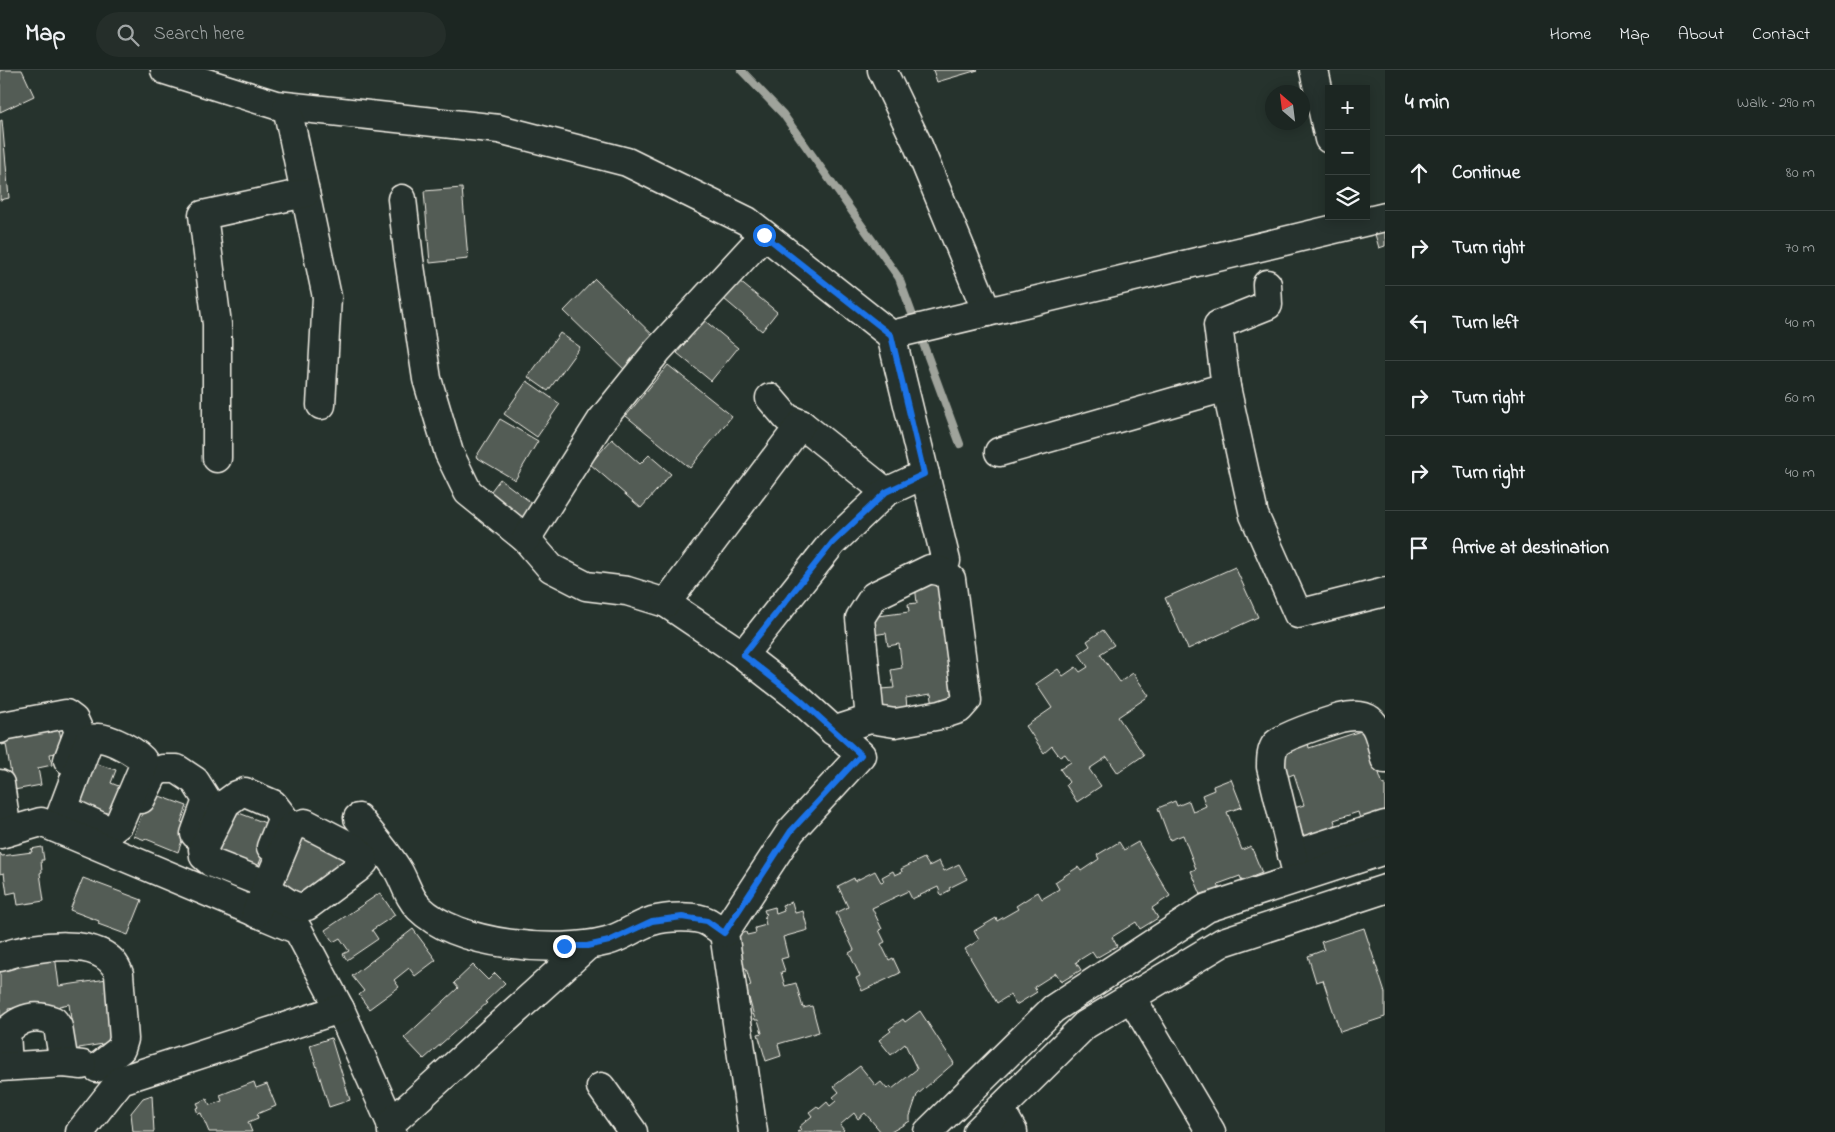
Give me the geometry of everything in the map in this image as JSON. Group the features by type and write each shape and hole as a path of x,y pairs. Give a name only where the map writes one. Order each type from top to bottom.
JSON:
{"street":[{"path":"165,70 276,105 499,130 627,162 747,221 891,335 946,561"},
{"path":"882,70 917,144 987,312"},
{"path":"1314,70 1327,130"},
{"path":"287,106 327,298 321,405"},
{"path":"217,458 217,324 203,215 305,193"},
{"path":"402,199 427,379 449,453 468,492 526,539 551,568 586,586 627,591 666,603 743,655 797,697 861,755 791,831 724,933 753,1132"},
{"path":"891,335 1346,221 1385,217"},
{"path":"526,539 601,421 658,350 764,235"},
{"path":"1268,284 1268,305 1218,325 1226,387 1254,515 1298,614 1385,592"},
{"path":"999,452 1226,387"},
{"path":"770,398 787,418 800,424 886,492"},
{"path":"666,603 800,424"},
{"path":"743,655 832,543 886,492 924,474"},
{"path":"833,731 870,719 895,723 941,715 959,709 967,700 950,579 943,572 930,569 874,596 860,618 870,719"},
{"path":"0,729 3,726 66,714 74,720 78,731 52,816"},
{"path":"1295,867 1271,767 1275,745 1284,738 1341,718 1357,716 1370,720 1376,730 1385,759"},
{"path":"116,854 154,773 163,769 177,770 195,781 207,800 180,881"},
{"path":"0,784 4,827 52,816 116,854 298,930 340,1009 391,1127 587,946"},
{"path":"358,818 386,852 400,874 408,894 419,908 440,924 475,938 540,948 587,946 609,941 652,921 682,917 707,921 724,933"},
{"path":"928,1132 1053,1009 1208,908 1385,825"},
{"path":"1295,867 1385,850"},
{"path":"251,911 262,884"},
{"path":"977,1132 1006,1121 1030,1080 1085,1025 1223,942 1385,889"},
{"path":"1208,908 1223,942"},
{"path":"0,957 19,951 74,945 107,955 116,965 119,974 124,1039 121,1049 80,1132"},
{"path":"1131,997 1211,1132"},
{"path":"64,1063 58,1027 54,1021 35,1016 13,1025 6,1032 4,1066 64,1063 109,1074 340,1009"},
{"path":"1009,1052 1030,1080"},
{"path":"601,1087 633,1132"}],"building":[{"path":"0,70 22,70 34,96 0,112"},
{"path":"933,70 978,70 937,82"},
{"path":"2,120 9,198 0,200 0,121"},
{"path":"462,188 468,259 430,263 424,191"},
{"path":"1385,220 1385,246 1379,248 1372,224"},
{"path":"595,279 661,343 630,375 564,311"},
{"path":"739,281 777,312 762,331 724,299"},
{"path":"704,320 738,348 711,381 677,353"},
{"path":"560,333 580,347 548,391 528,377"},
{"path":"668,365 732,416 690,468 626,416"},
{"path":"527,381 560,404 537,437 504,414"},
{"path":"500,419 538,441 515,480 476,457"},
{"path":"612,439 640,464 649,455 671,474 641,508 590,464"},
{"path":"500,479 537,507 522,527 485,499"},
{"path":"1235,567 1258,617 1188,649 1165,598"},
{"path":"941,581 958,702 933,706 931,694 906,698 907,709 884,713 880,689 894,688 891,670 902,668 899,644 888,646 886,633 873,635 870,617 909,612 908,604 917,603 915,585"},
{"path":"1103,630 1114,645 1100,654 1120,682 1133,673 1149,696 1118,717 1144,755 1118,773 1107,757 1089,769 1101,786 1077,802 1066,785 1069,782 1060,769 1071,762 1065,754 1060,757 1052,746 1044,753 1026,726 1052,708 1036,684 1058,669 1063,676 1076,667 1080,672 1088,667 1079,654 1090,646 1087,641"},
{"path":"58,723 61,739 67,738 69,751 50,754 52,765 38,768 41,785 9,791 6,775 11,774 6,744 2,745 0,733"},
{"path":"1367,729 1373,755 1383,785 1385,784 1385,814 1361,822 1358,812 1334,820 1337,830 1304,838 1294,808 1304,805 1294,774 1284,778 1276,753 1308,742 1309,748"},
{"path":"91,762 116,770 111,783 121,787 108,826 71,811"},
{"path":"1231,779 1242,807 1227,812 1242,850 1251,846 1262,873 1242,881 1240,876 1218,884 1220,890 1202,897 1191,871 1196,869 1183,835 1170,840 1158,808 1175,801 1177,806 1189,801 1193,812 1206,806 1202,795 1214,790 1213,786"},
{"path":"154,794 187,806 181,822 188,824 178,852 134,836 145,805"},
{"path":"231,810 268,824 268,842 256,871 209,854"},
{"path":"307,830 355,856 326,883 317,880 308,902 295,897 297,892 289,889 276,890 284,870 289,872 296,855 292,854 299,837 303,839"},
{"path":"1119,842 1124,850 1138,842 1170,896 1152,908 1158,918 1140,929 1136,922 1112,937 1117,946 1096,958 1092,952 1076,962 1081,970 1061,982 1056,973 1034,987 1037,992 1016,1005 1010,995 997,1003 965,949 979,940 974,931 996,918 997,921 1018,909 1016,906 1038,892 1042,899 1059,889 1055,882 1078,867 1081,871 1099,859 1097,855"},
{"path":"42,847 44,860 41,860 42,872 40,873 44,901 18,905 16,892 7,894 4,873 0,874 0,853 2,856 32,852 31,849"},
{"path":"924,858 929,866 939,861 944,871 959,864 967,879 949,888 950,890 941,895 938,887 912,899 908,891 872,908 882,929 879,930 885,942 881,944 889,960 893,958 900,973 862,991 856,978 860,976 849,953 854,950 836,913 848,907 838,886 854,878 855,881 875,871 881,882 884,881 882,877 893,871 895,875 902,872 901,869"},
{"path":"83,878 142,900 128,935 98,924 99,921 70,910"},
{"path":"380,893 395,915 372,930 378,939 347,960 343,954 349,951 340,938 333,942 325,930"},
{"path":"792,902 795,913 803,911 808,930 783,937 788,957 781,959 785,971 781,972 785,986 796,983 803,1008 812,1006 819,1032 778,1044 781,1056 766,1061 758,1034 762,1033 758,1020 755,1020 746,987 751,986 746,968 739,969 736,935 746,932 747,935 756,933 755,928 766,925 764,910 775,907 776,914 784,911 782,905"},
{"path":"1364,928 1385,993 1385,1017 1340,1032 1323,980 1316,982 1308,956 1324,950 1321,942"},
{"path":"413,929 436,960 415,976 409,968 394,980 399,987 369,1009 359,995 364,991 352,976"},
{"path":"55,955 59,986 107,979 108,991 106,991 112,1035 116,1034 104,1049 103,1044 79,1048 80,1055 71,1056 74,1042 69,1004 59,1006 59,1010 47,1011 46,1003 8,1009 9,1015 0,1017 0,964"},
{"path":"473,965 488,980 495,973 505,983 485,1002 487,1003 424,1059 404,1038 458,988 454,983"},
{"path":"920,1011 954,1063 917,1095 910,1121 891,1132 881,1132 865,1113 858,1119 854,1113 840,1125 844,1130 842,1132 797,1132 801,1130 799,1127 812,1116 809,1112 817,1106 819,1109 827,1102 830,1106 836,1101 833,1097 839,1092 834,1086 860,1066 876,1086 881,1082 887,1089 890,1086 892,1089 917,1069 905,1044 891,1055 879,1040 891,1031 889,1029 903,1019 905,1022"},
{"path":"331,1038 350,1100 329,1107 310,1045"},
{"path":"254,1082 256,1088 267,1084 276,1106 257,1114 258,1118 248,1122 252,1132 209,1132 201,1113 198,1114 196,1108 199,1107 197,1103 207,1099 210,1105 222,1101 220,1095"},
{"path":"152,1095 154,1132 133,1132 131,1113 143,1098"}],"waterway":[{"path":"741,70 783,114 899,278 960,444"}],"route":[{"path":"564,946 587,946 609,941 652,921 682,917 707,921 724,933 791,831 861,755 797,697 743,655 832,543 886,492 924,474 891,335 764,235"}]}
